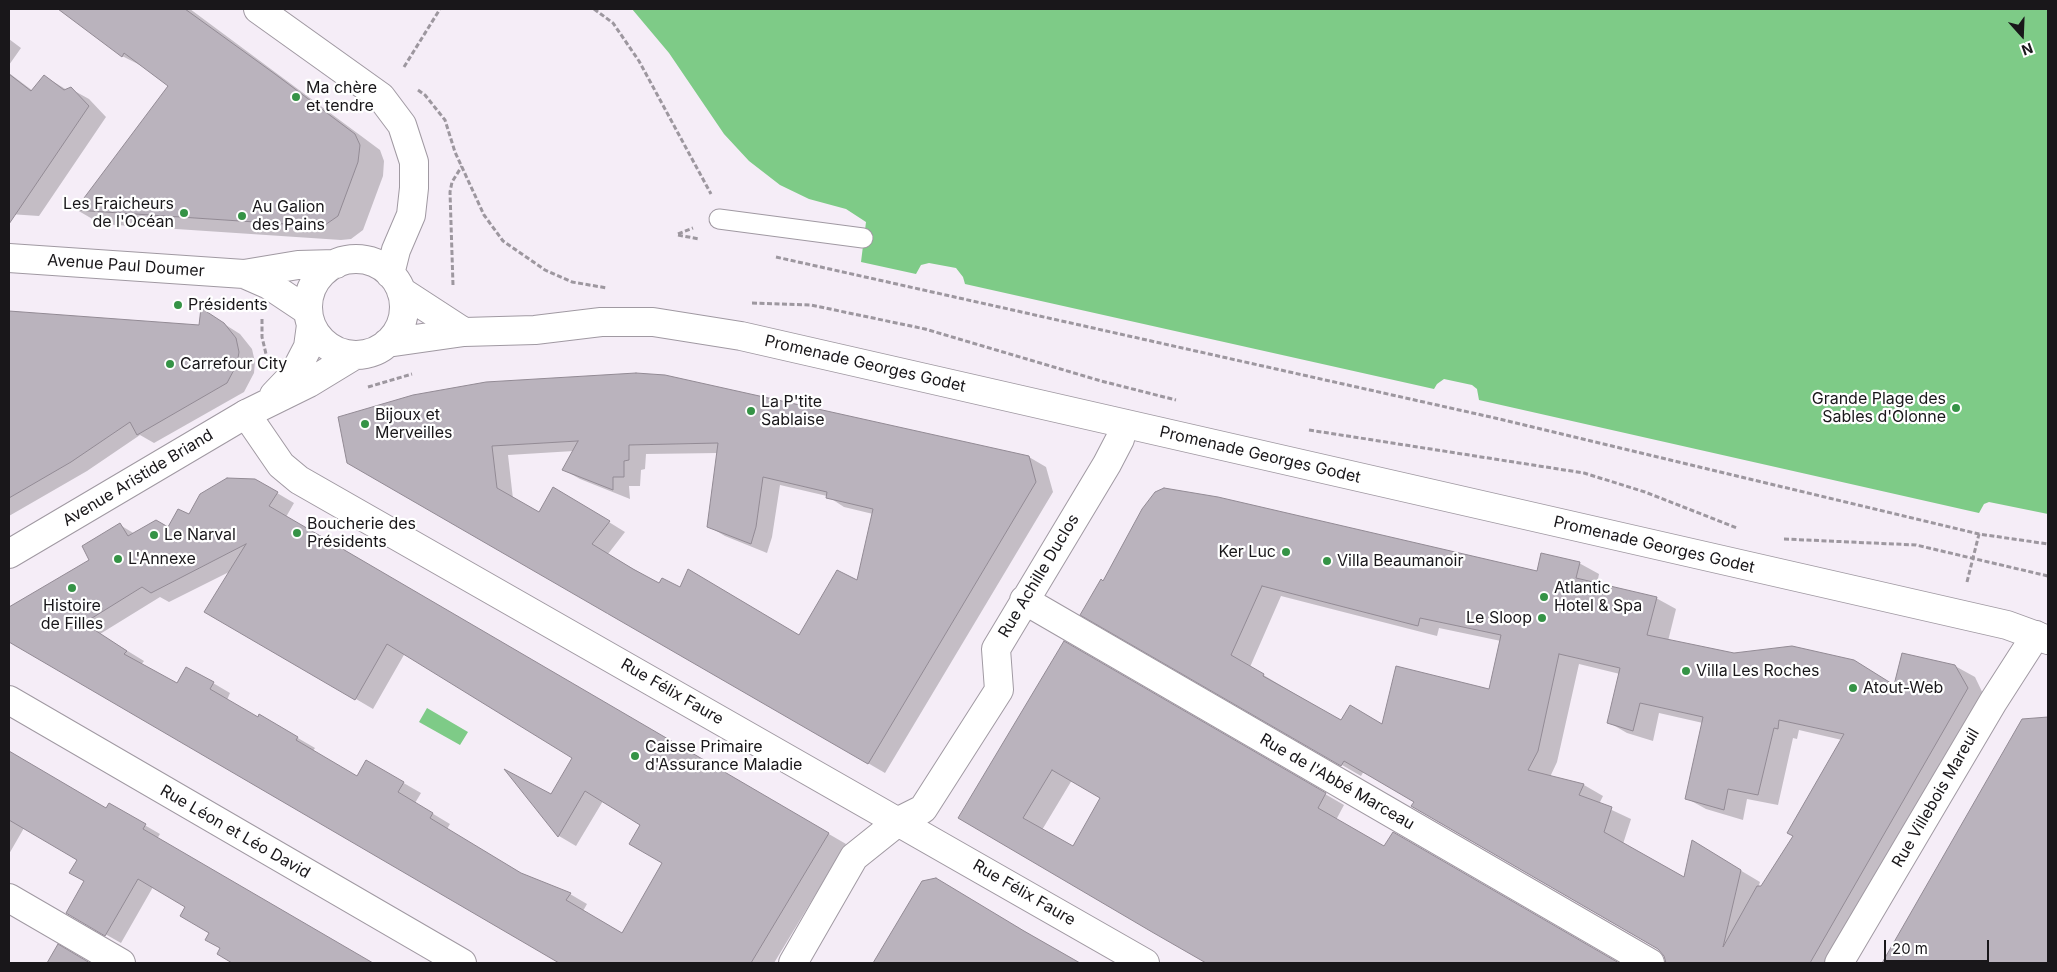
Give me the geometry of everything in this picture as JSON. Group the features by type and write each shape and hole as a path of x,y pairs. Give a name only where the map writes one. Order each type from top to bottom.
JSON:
{"street":[{"path":"258,9 381,97 402,125 414,162 411,215 396,250 396,282 404,305 402,319 397,332 387,343 378,349 355,355 341,353 329,347 318,337 310,318 309,296 314,283 324,272 336,264 350,260 364,260 378,265 396,282 464,332"},
{"name":"Avenue Paul Doumer","path":"9,258 244,274 298,265 336,264"},
{"name":"Avenue Paul Doumer","path":"244,274 269,285 310,318"},
{"name":"Avenue Aristide Briand","path":"257,407 294,374 308,347 310,318"},
{"name":"Promenade Georges Godet","path":"387,343 464,332 535,330 601,322 653,322 741,336 1960,614 2007,625 2042,638"},
{"name":"Avenue Aristide Briand","path":"9,554 257,407 309,382 355,355"},
{"name":"Rue Félix Faure","path":"257,407 275,457 299,480 1144,963"},
{"name":"Rue Achille Duclos","path":"793,963 854,857 898,821 923,809 999,690 996,649 1107,464 1120,439 1124,424"},
{"name":"Rue de l'Abbé Marceau","path":"1024,600 1650,963"},
{"name":"Rue Villebois Mareuil","path":"1839,963 1993,702 2042,638"},
{"name":"Rue Léon et Léo David","path":"9,700 462,963"},
{"path":"9,898 121,963"}],"lane":[{"path":"719,219 863,238"}],"path":[{"path":"404,68 440,9"},
{"path":"594,9 613,23 639,61 700,172 719,219"},
{"path":"471,186 484,215 503,241 545,270 572,282 614,289"},
{"path":"678,235 705,241"},
{"path":"770,256 1496,418 1979,534 2048,544"},
{"path":"748,303 811,305 925,329 1101,381 1184,402"},
{"path":"1307,430 1584,473 1645,492 1745,532"},
{"path":"1960,614 1979,534"},
{"path":"1780,538 1808,542 1916,545 2048,576"}],"shaded area":[{"path":"632,9 2048,9 2048,514 1989,502 1984,504 1979,513 1479,400 1477,389 1472,385 1444,379 1434,389 965,284 963,277 956,268 929,263 921,265 916,274 861,262 866,222 846,209 809,199 780,185 749,161 724,134 669,53"},
{"path":"427,708 468,732 460,745 419,722"}],"building":[{"path":"58,9 185,9 275,74 355,134 360,145 358,162 338,216 325,225 315,226 75,210 168,86 124,53 122,57"},
{"path":"9,74 31,91 44,75 64,90 71,87 89,106 9,224"},
{"path":"201,308 224,323 236,338 239,352 237,364 227,383 137,435 130,422 71,462 9,498 9,311 199,325"},
{"path":"636,373 665,375 1029,456 1036,482 868,764 347,463 338,417 413,395 486,382","holes":["578,441 562,470 613,490 613,477 624,477 624,461 629,460 629,445 718,443 707,527 751,544 756,527 763,477 827,492 826,498 873,509 857,580 837,570 799,635 688,569 680,587 662,578 659,583 633,569 592,544 610,521 553,487 539,512 497,488 492,446"]},
{"path":"227,478 255,479 278,492 269,506 829,833 751,963 559,963 9,642 9,607 89,560 82,546 120,523 128,536 156,520 168,527 178,509 189,514 200,494","holes":["246,544 204,612 355,700 387,644 572,758 551,794 504,769 558,837 585,791 640,825 629,844 662,863 622,933 566,900 571,893 521,873 430,818 433,813 398,792 404,782 366,760 357,776 296,740 298,737 259,714 258,717 210,689 214,682 186,667 177,683 124,654 127,651 84,623 142,587 151,593"]},
{"path":"1164,488 1218,497 1537,571 1541,553 1580,562 1576,578 1657,597 1647,635 1734,653 1792,646 1854,660 1894,685 1902,653 1955,665 1968,688 1810,963 1666,963 1664,956 1658,949 1411,806 1414,802 1344,761 1341,766 1080,615 1101,579 1103,581 1142,509 1155,492","holes":["1262,586 1418,626 1420,618 1501,635 1489,689 1396,666 1382,724 1350,705 1341,720 1263,676 1264,674 1231,655","1559,654 1620,668 1607,723 1633,731 1640,703 1703,717 1685,799 1724,810 1728,789 1758,795 1774,728 1778,729 1779,720 1844,734 1787,833 1793,836 1761,886 1757,886 1723,947 1741,870 1692,840 1684,877 1604,832 1612,807 1579,795 1584,784 1528,770 1538,751"]},
{"path":"1064,641 1326,793 1318,808 1384,846 1393,832 1619,963 1206,963 958,818","holes":["1052,770 1100,798 1073,846 1023,818"]},
{"path":"2048,717 2048,963 1882,963 2022,719"},
{"path":"9,751 106,808 109,803 146,824 143,829 373,963 232,963 217,954 220,948 205,940 209,933 180,916 185,907 138,879 105,936 66,913 84,881 69,873 77,860 9,820"},
{"path":"936,878 1080,963 873,963 922,881"},
{"path":"58,944 90,963 47,963"}],"place":[{"name":"Ma chère et tendre","path":"296,97"},
{"name":"Les Fraicheurs de l'Océan","path":"184,213"},
{"name":"Au Galion des Pains","path":"242,216"},
{"name":"Présidents","path":"178,305"},
{"name":"Carrefour City","path":"170,364"},
{"name":"Grande Plage des Sables d'Olonne","path":"1956,408"},
{"name":"La P'tite Sablaise","path":"751,411"},
{"name":"Bijoux et Merveilles","path":"365,424"},
{"name":"Boucherie des Présidents","path":"297,533"},
{"name":"Le Narval","path":"154,535"},
{"name":"Ker Luc","path":"1286,552"},
{"name":"L'Annexe","path":"118,559"},
{"name":"Villa Beaumanoir","path":"1327,561"},
{"name":"Histoire de Filles","path":"72,588"},
{"name":"Atlantic Hotel & Spa","path":"1544,597"},
{"name":"Le Sloop","path":"1542,618"},
{"name":"Villa Les Roches","path":"1686,671"},
{"name":"Atout-Web","path":"1853,688"},
{"name":"Caisse Primaire d'Assurance Maladie","path":"635,756"}]}
